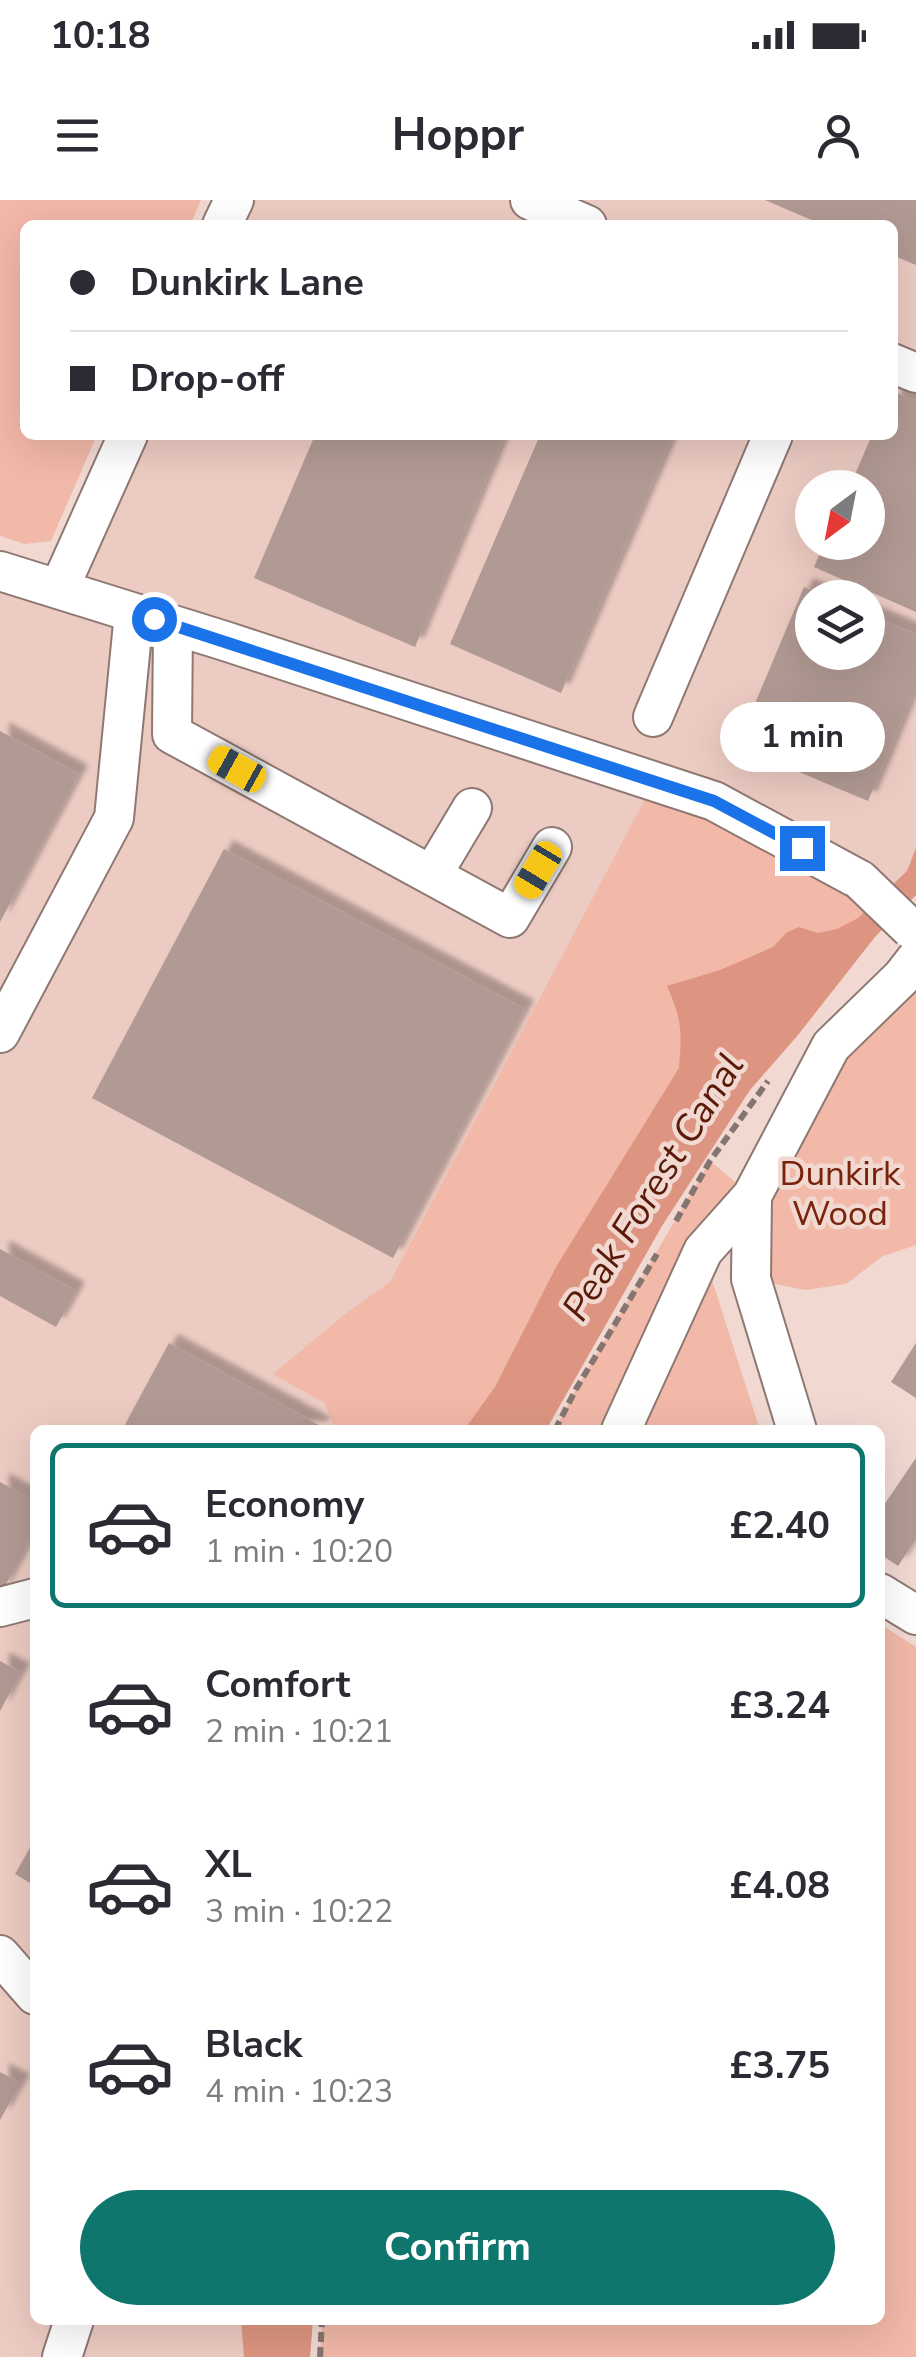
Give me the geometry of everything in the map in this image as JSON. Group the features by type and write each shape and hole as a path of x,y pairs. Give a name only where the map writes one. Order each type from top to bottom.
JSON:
{"street":[{"path":"59,589 126,440"},
{"path":"653,718 771,440"},
{"path":"0,571 714,801 860,880 914,942 902,976 830,1046 752,1196 703,1252 623,1425"},
{"path":"0,1033 114,818 134,612"},
{"path":"173,625 172,734 510,918 552,847"},
{"path":"432,875 472,808"},
{"path":"752,1196 751,1280 795,1425"},
{"path":"885,1596 916,1615"},
{"path":"0,1607 30,1599"},
{"path":"0,1955 30,1989"},
{"path":"62,2357 72,2325"}],"path":[{"path":"672,1229 710,1161 774,1072"},
{"path":"558,1425 662,1246"},
{"path":"320,2357 322,2325"}],"shaded area":[{"path":"234,200 916,200 916,882 853,942 506,1425 30,1425 30,2325 274,2325 275,2357 0,2357 0,571 59,589 126,440 898,440 898,220 224,220"}],"green space":[{"path":"0,200 201,200 192,220 20,220 20,440 95,440 51,541 25,544 0,536"},
{"path":"654,782 889,908 853,942 506,1425 333,1425 325,1403 273,1374 390,1282"},
{"name":"Dunkirk Wood","path":"916,959 916,1245 883,1256 846,1284 805,1290 751,1279 752,1198 703,1252 758,1425 558,1425 710,1161 751,1195 831,1046"},
{"path":"885,1627 916,1647 916,2357 320,2357 322,2325 885,2325"}],"water":[{"name":"Peak Forest Canal","path":"916,848 916,895 875,937 750,1090 662,1226 549,1425 468,1425 495,1387 556,1267 679,1068 680,1026 667,986 720,970 773,947 786,933 799,927 818,933 837,929 858,918 907,871"},
{"path":"241,2325 313,2325 310,2357 244,2357"}],"building":[{"path":"765,200 916,200 916,265 898,258 898,220 811,220"},
{"path":"898,394 916,401 916,612 885,598 885,580 843,580 814,567 817,560 885,560 885,470 857,470 870,440 898,440"},
{"path":"313,440 503,440 415,647 254,578"},
{"path":"538,440 671,440 561,693 450,644"},
{"path":"795,608 795,670 885,670 885,621 916,634 916,687 868,801 737,746"},
{"path":"0,731 79,774 0,922"},
{"path":"224,849 525,1009 393,1258 92,1098"},
{"path":"0,1249 76,1291 56,1327 0,1296"},
{"path":"169,1343 319,1425 125,1425"},
{"path":"916,1343 916,1398 891,1382"},
{"path":"916,1458 916,1539 898,1566 885,1557 885,1504"},
{"path":"0,1482 30,1498 30,1540 0,1595"},
{"path":"0,1661 21,1672 0,1711"},
{"path":"30,1848 30,1883 15,1874"},
{"path":"0,2072 21,2083 0,2120"}],"route":[{"path":"154,619 714,801 802,848"}]}
